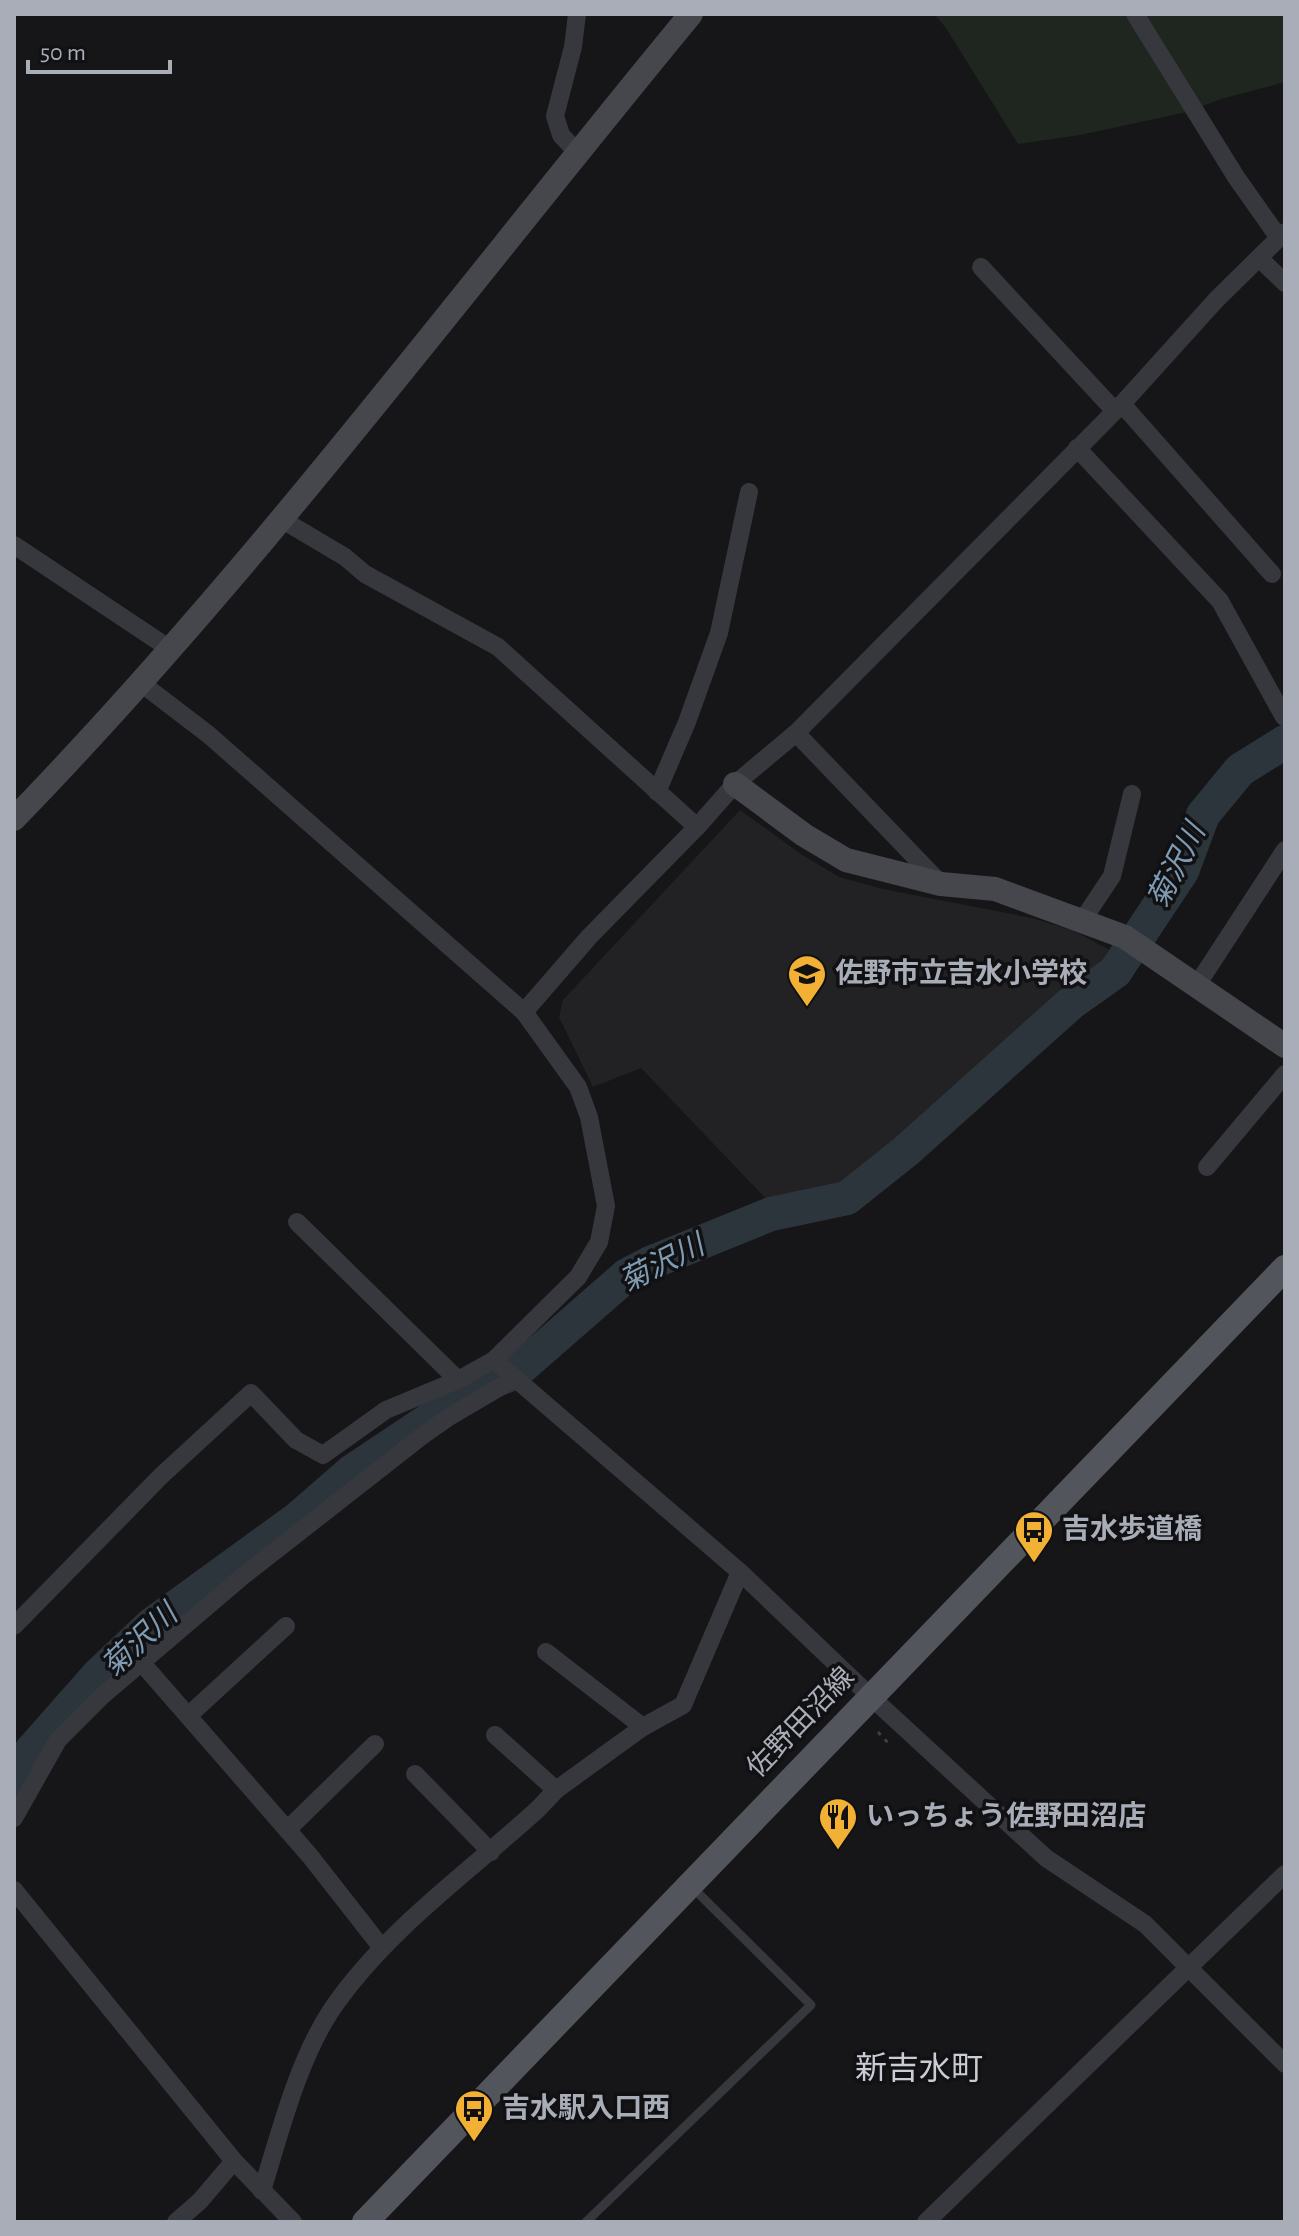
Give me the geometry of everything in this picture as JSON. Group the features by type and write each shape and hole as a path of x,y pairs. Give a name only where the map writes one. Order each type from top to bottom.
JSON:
{"main road":[{"name":"佐野田沼線","path":"365,2222 1285,1268"}],"street":[{"path":"577,14 573,47 555,116 561,135 577,152"},
{"path":"14,819 141,683 281,519 691,14"},
{"path":"524,1012 589,937 735,784 796,733 1118,407 1216,300 1282,235 1236,177 1135,14"},
{"path":"1259,258 1285,283"},
{"path":"981,267 1118,407 1272,574"},
{"path":"1077,448 1220,601 1284,717"},
{"path":"657,792 687,722 719,633 749,492"},
{"path":"281,519 345,557 365,574 498,647 697,827"},
{"path":"14,545 170,649"},
{"path":"14,1626 161,1476 251,1393 296,1440 323,1455 386,1410 458,1380 494,1360 578,1277 599,1242 606,1206 589,1117 578,1087 524,1012 209,735 141,683"},
{"path":"796,733 941,884"},
{"path":"735,784 804,835 846,860 941,884 995,889 1125,937 1282,1036"},
{"path":"1082,921 1112,876 1132,794"},
{"path":"1197,985 1285,850"},
{"path":"1207,1167 1285,1074"},
{"path":"297,1222 458,1380"},
{"path":"494,1360 740,1572 1046,1858 1145,1924 1285,2064"},
{"path":"14,1818 58,1740 141,1662 243,1576 422,1436 515,1378"},
{"path":"262,2191 309,2053 331,2011 382,1948 556,1790 643,1727 683,1705 740,1572"},
{"path":"188,1716 286,1626"},
{"path":"546,1652 643,1727"},
{"path":"141,1662 287,1830 382,1948"},
{"path":"495,1735 556,1790"},
{"path":"287,1830 375,1744"},
{"path":"415,1774 491,1852"},
{"path":"926,2222 1285,1874"},
{"path":"14,1890 234,2161 293,2222"},
{"path":"176,2222 200,2201 234,2161"}],"lane":[{"path":"586,2222 811,2005 691,1886"}],"shaded area":[{"path":"934,14 1285,14 1285,82 1221,99 1187,112 1080,135 1018,144 946,28"},
{"name":"佐野市立吉水小学校","path":"740,810 839,877 883,889 1032,918 1074,931 1117,954 885,1155 837,1184 770,1203 641,1068 593,1087 559,1017 563,1000"}],"waterway":[{"name":"菊沢川","path":"14,1785 31,1751 99,1674 151,1625 297,1519 351,1472 477,1388 516,1372 627,1275 771,1214 847,1198 906,1151 1070,1004 1115,972 1182,871 1203,815 1240,770 1285,742"}],"place":[{"name":"佐野市立吉水小学校","path":"807,1008"},
{"name":"吉水歩道橋","path":"1034,1564"},
{"name":"いっちょう佐野田沼店","path":"838,1851"},
{"name":"吉水駅入口西","path":"474,2143"}],"district":[{"name":"新吉水町","path":"919,2069"}]}
